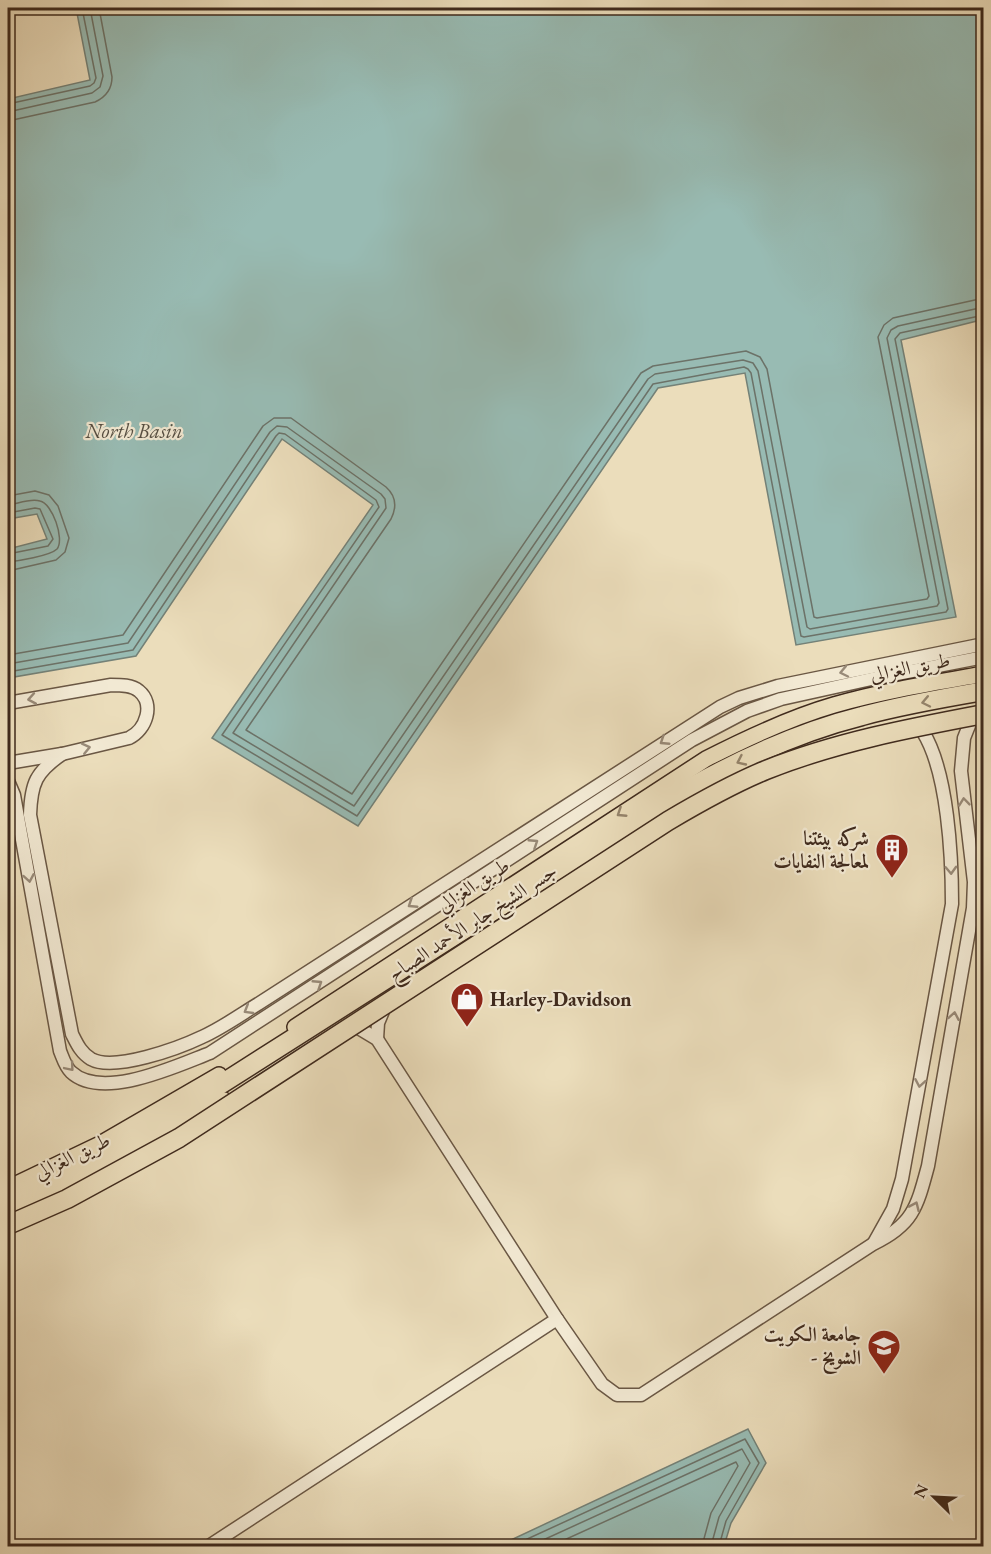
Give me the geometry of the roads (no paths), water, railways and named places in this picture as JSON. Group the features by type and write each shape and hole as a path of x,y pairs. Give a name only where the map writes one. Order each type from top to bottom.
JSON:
{"highway":[{"name":"جسر الشيخ جابر الأحمد الصباح","path":"8,1198 58,1176 168,1118 660,805 722,770 787,741 861,716 984,691"},
{"name":"جسر الشيخ جابر الأحمد الصباح","path":"8,1225 67,1199 179,1138 710,796 765,770 867,737 979,720"}],"main road":[{"name":"طريق الغزالي","path":"8,1188 100,1144 245,1060 706,759 773,727 833,705 902,688 984,674"},
{"name":"طريق الغزالي","path":"8,1209 63,1186 357,1027 706,808 753,784 873,743 979,720"}],"street":[{"path":"62,754 46,765 36,778 30,793 30,815 72,1034 82,1052 93,1060 107,1064 170,1050 203,1037 258,1004 705,715 738,698 770,688 984,644"},
{"path":"8,781 14,795 60,1051 71,1072 103,1084 116,1083 210,1053 713,728 747,711 781,699 984,657"},
{"path":"8,703 111,685 131,687 140,691 146,703 147,715 144,726 138,734 129,738 62,754 8,763"},
{"path":"705,715 713,728"},
{"path":"357,1027 377,1039 557,1319 602,1384 617,1395 640,1395 873,1244 899,1230 918,1201 925,1176 973,908 974,882 963,797 961,755 964,738 979,720"},
{"path":"873,1244 886,1224 897,1196 914,1118 952,904 951,860 941,784 936,758 924,732"},
{"path":"947,932 968,935"},
{"path":"334,955 343,968"},
{"path":"377,1039 378,1023 383,1011"},
{"path":"914,1118 935,1122"},
{"path":"209,1546 557,1319"}],"water":[{"name":"North Basin","path":"76,8 983,8 983,329 981,320 901,340 956,617 796,645 745,373 658,388 358,826 212,738 373,505 282,439 136,656 8,678 8,549 47,539 37,514 8,519 8,99 90,80"},
{"path":"748,1429 766,1463 731,1523 724,1546 498,1546"}],"place":[{"name":"شركه بيئتنا لمعالجة النفايات","path":"892,879"},
{"name":"Harley-Davidson","path":"467,1028"},
{"name":"جامعة الكويت - الشويخ","path":"884,1375"}]}
